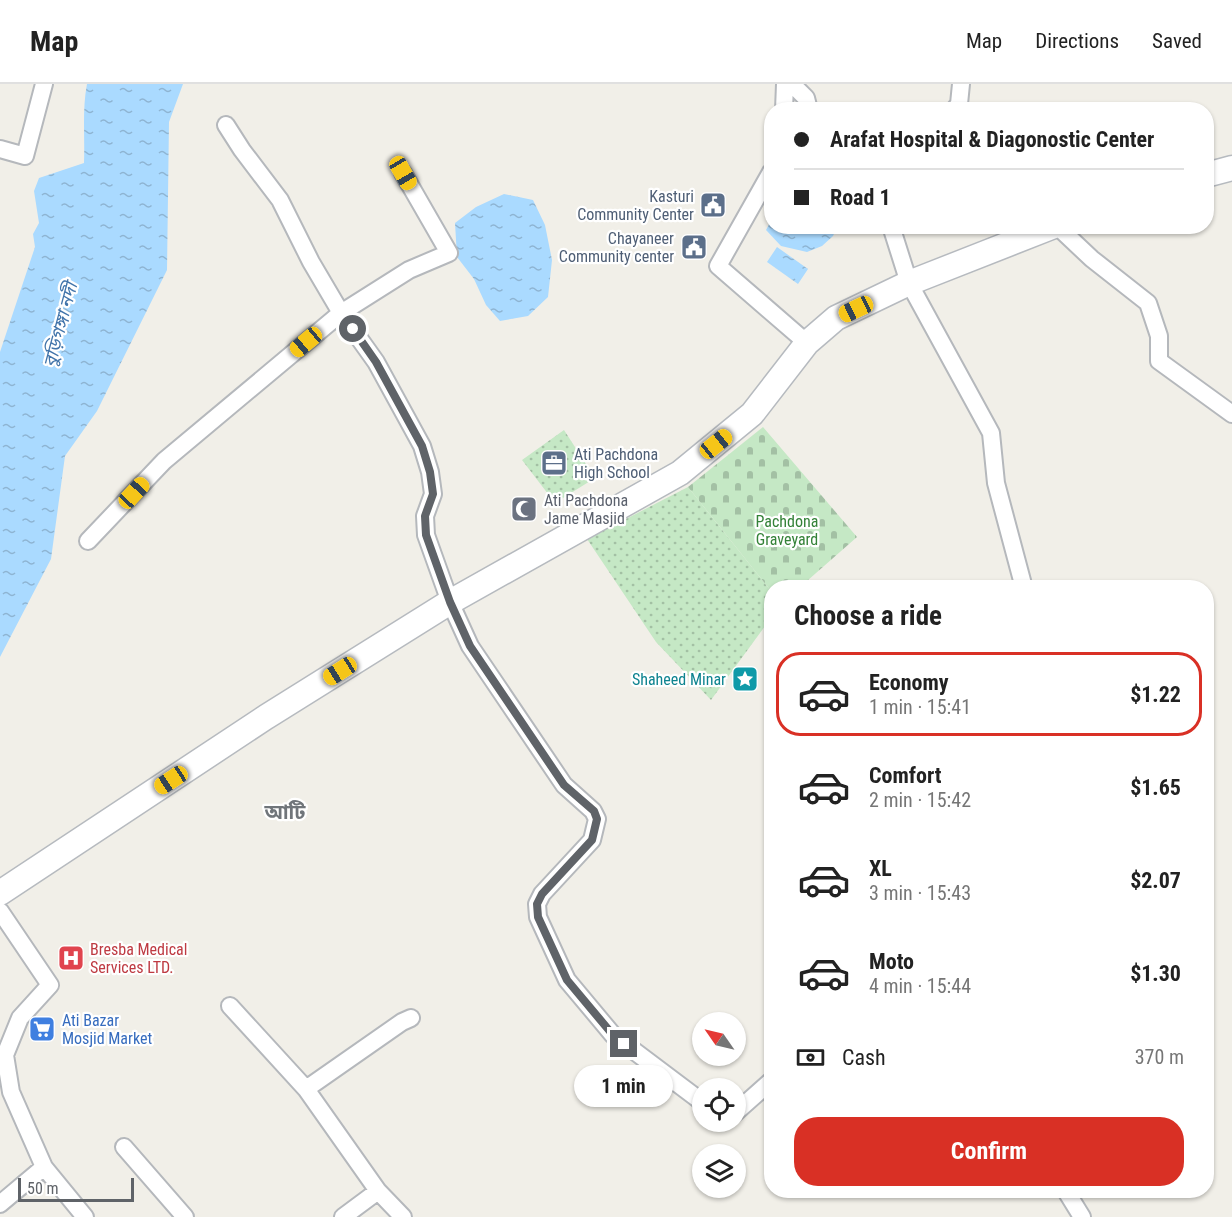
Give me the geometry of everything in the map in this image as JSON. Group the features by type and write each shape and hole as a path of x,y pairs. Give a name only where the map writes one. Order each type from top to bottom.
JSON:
{"main road":[{"path":"1214,173 1232,168"},
{"path":"0,893 266,717 450,602 680,473 752,414 807,343 836,318 909,283 1035,234"}],"street":[{"path":"0,149 25,156 44,84"},
{"path":"784,102 785,84"},
{"path":"792,84 807,102"},
{"path":"958,102 961,84"},
{"path":"226,125 280,200 311,262 341,313 376,362 422,446 430,472 433,494 425,516 426,535 450,602 470,646 564,785 594,811 597,819 592,840 542,894 537,904 538,917 567,980 613,1035 692,1094"},
{"path":"88,541 164,461 341,313 408,270 449,253 403,173"},
{"path":"764,184 718,266 807,343"},
{"path":"894,234 909,283 991,433 996,483 1022,580"},
{"path":"1064,234 1148,303 1159,336 1159,362 1232,414"},
{"path":"0,911 50,985 20,1018 0,1073"},
{"path":"230,1006 306,1089 378,1191 403,1217"},
{"path":"306,1089 411,1018"},
{"path":"5,1055 10,1092 44,1167 86,1217"},
{"path":"746,1103 764,1087"},
{"path":"124,1147 185,1217"},
{"path":"0,1204 44,1167"},
{"path":"343,1217 378,1191"},
{"path":"1070,1198 1082,1217"}],"green space":[{"name":"Pachdona Graveyard","path":"763,427 857,537 808,580 764,580 764,582 688,487"},
{"path":"564,430 595,478 555,503 522,460"},
{"path":"688,487 764,582 764,628 711,700 656,642 587,539"}],"water":[{"name":"বুড়িগঙ্গা নদী","path":"87,84 183,84 169,122 167,270 97,411 65,456 51,559 0,657 0,352 35,247 33,234 39,223 34,191 39,178 84,163 84,113"},
{"path":"504,194 533,200 545,225 552,260 548,297 528,316 500,321 486,305 474,279 457,257 455,223 476,207"},
{"path":"770,234 834,234 822,246 807,252 781,246"},
{"path":"777,247 808,269 798,284 767,262"}],"place":[{"name":"Kasturi Community Center","path":"713,205"},
{"name":"Chayaneer Community center","path":"694,247"},
{"name":"Ati Pachdona High School","path":"554,463"},
{"name":"Ati Pachdona Jame Masjid","path":"524,509"},
{"name":"Shaheed Minar","path":"745,679"},
{"name":"Bresba Medical Services LTD.","path":"71,958"},
{"name":"Ati Bazar Mosjid Market","path":"42,1029"}],"district":[{"name":"আটি","path":"285,812"}],"route":[{"path":"353,329 376,362 422,446 430,472 433,494 425,516 426,535 450,602 470,646 564,785 594,811 597,819 592,840 542,894 537,904 538,917 567,980 613,1035 624,1044"}]}
